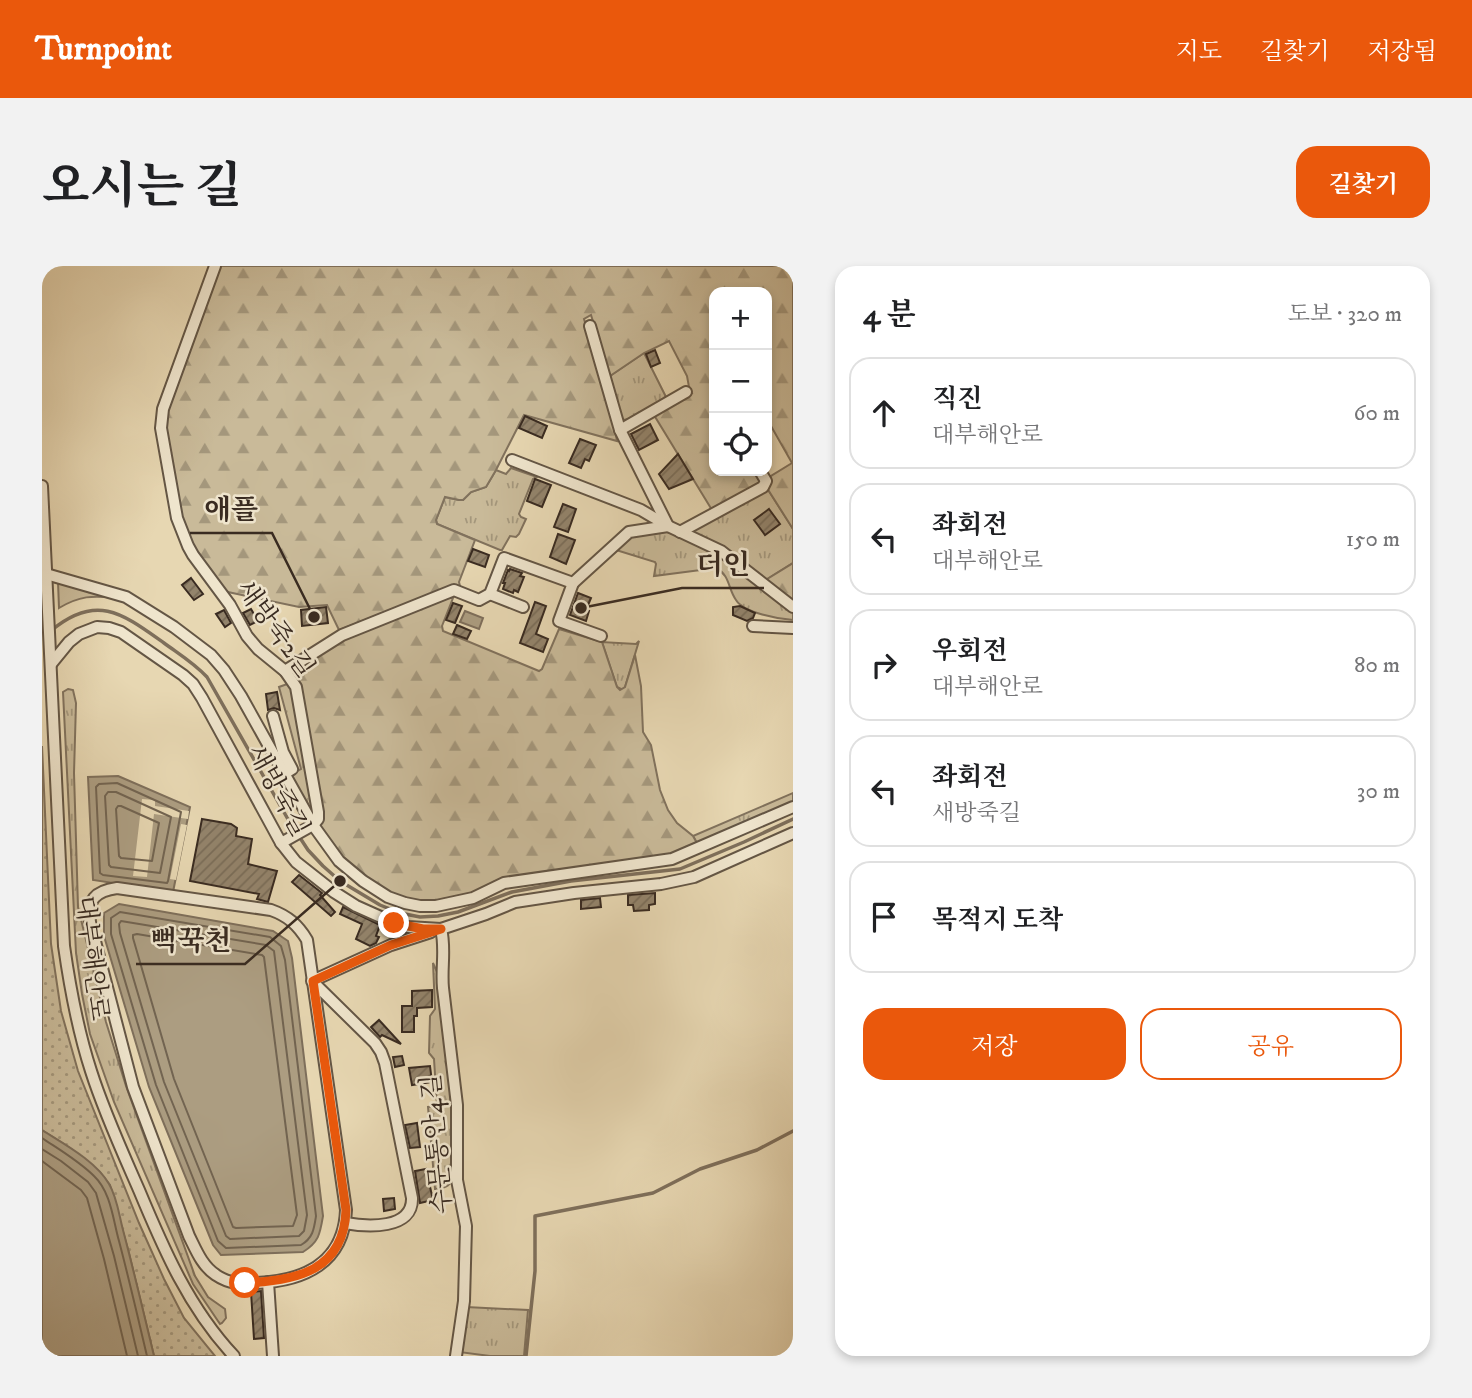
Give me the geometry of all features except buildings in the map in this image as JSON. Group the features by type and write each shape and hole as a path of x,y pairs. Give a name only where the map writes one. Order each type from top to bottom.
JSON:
{"street":[{"name":"새방죽2길","path":"215,266 163,409 162,428 177,518 193,555 230,605 247,636 258,649 285,671 296,687 318,812 318,819 311,826"},
{"path":"590,326 620,430 668,526"},
{"path":"620,430 686,392"},
{"path":"512,460 641,510 721,551 793,607"},
{"path":"680,532 763,487 766,481 763,476"},
{"name":"대부해안로","path":"42,486 64,946 69,984 91,1072 176,1275 212,1331 234,1356"},
{"path":"601,636 559,621 573,583 629,532 668,526"},
{"path":"285,671 342,635 454,590 480,600 489,594 504,558 573,583"},
{"name":"새방죽길","path":"46,574 126,597 174,627 211,655 241,696 311,826 339,861 363,881 388,897 405,903 436,906 473,898 504,883 672,859 793,807"},
{"path":"489,594 523,607"},
{"path":"753,626 793,628"},
{"name":"새방죽길","path":"51,664 79,634 91,628 103,627 121,632 188,679 202,698 296,862 356,906 394,923 423,929 441,929 515,902 575,892 661,884 694,877 793,833"},
{"path":"42,697 53,705"},
{"name":"새방죽길","path":"273,716 283,752 292,769 284,774"},
{"path":"284,842 311,826"},
{"name":"대부해안로","path":"117,888 271,910 292,921 307,940 313,981 346,1210 345,1223 335,1251 325,1261 299,1275 285,1280 233,1283 213,1273 204,1264 189,1236 133,1087 90,922 88,912 91,901 99,893 117,888"},
{"path":"345,1223 360,1226 400,1220 412,1207 412,1198 386,1063 381,1052 313,981 391,945 441,929"},
{"name":"수문통안4길","path":"441,929 443,988 457,1105 457,1180 466,1226 464,1301 456,1356"},
{"path":"268,1282 273,1356"}],"green space":[{"path":"219,266 793,266 793,529 767,488 771,476 792,463 772,428 772,287 709,287 709,476 757,476 761,484 712,510 654,415 692,393 687,376 669,341 644,353 610,376 591,315 584,319 610,404 617,441 524,415 486,487 471,492 463,500 445,497 436,520 437,524 475,540 459,582 460,586 339,630 327,605 299,607 228,592 222,587 195,551 181,517 166,430 167,409"},
{"path":"644,353 666,397 630,419 623,420 610,376"},
{"path":"511,468 537,477 533,479 519,514 526,519 519,534 516,537 510,536 502,550 437,524 445,497 463,500 471,492 486,487 496,470 506,474"},
{"path":"767,488 793,529 793,563 764,581 685,532"},
{"path":"665,531 718,551 793,610 793,620 762,614 740,605 724,574 716,568 654,576 655,562 616,550 628,537"},
{"path":"793,563 793,602 764,581"},
{"path":"58,582 115,598 86,597 59,608"},
{"path":"440,598 453,598 442,626 443,631 539,671 559,629 602,642 620,690 625,687 635,655 641,686 643,732 651,745 660,790 668,810 698,845 671,857 502,881 471,896 420,904 389,895 341,859 318,828 291,671 345,637"},
{"path":"639,641 623,690 617,687 602,642 636,644"},
{"path":"290,683 295,696 313,810 310,810 288,776 301,769 279,687"},
{"path":"73,690 76,703 74,773 78,907 106,1022 126,1086 195,1276 208,1297 225,1309 226,1318 220,1324 193,1284 114,1102 90,1034 76,953 63,692"},
{"path":"42,746 51,944 61,1011 78,1071 164,1279 184,1318 215,1356 154,1356 110,1185 100,1172 42,1130"},
{"path":"793,793 793,803 698,845 693,836"},
{"path":"433,963 438,974 454,1105 453,1179 446,1187 435,1189 428,1107 437,1106 434,1059 429,1053 430,1016 435,1009"},
{"path":"466,1307 528,1310 524,1356 459,1352"}],"water":[{"path":"465,611 483,618 479,629 460,622"},
{"path":"118,776 190,807 173,892 93,880 88,777"},
{"path":"119,904 273,931 288,941 323,1216 318,1237 303,1252 221,1255 213,1245 149,1087 104,936 104,913"},
{"path":"42,1130 88,1160 112,1189 154,1356 42,1356"}],"pier":[{"path":"142,799 155,800 155,806 189,811 188,819 154,814 147,877 133,876"},
{"path":"181,824 187,825 176,880 170,879"}],"waterway":[{"path":"52,630 83,612 110,612 136,624 192,663 207,677 308,850 340,881 380,905 400,913 420,917 438,916 458,912 512,892 571,881 680,869 793,819"},
{"path":"526,1356 535,1271 535,1216 653,1193 700,1169 757,1150 793,1131"}],"place":[{"name":"더인","path":"581,608"},
{"name":"애플","path":"314,617"},
{"name":"뻑꾹천","path":"340,881"}],"route":[{"path":"245,1283 285,1280 313,1269 335,1251 341,1238 346,1210 313,981 391,945 441,929 423,929 394,923"}]}
